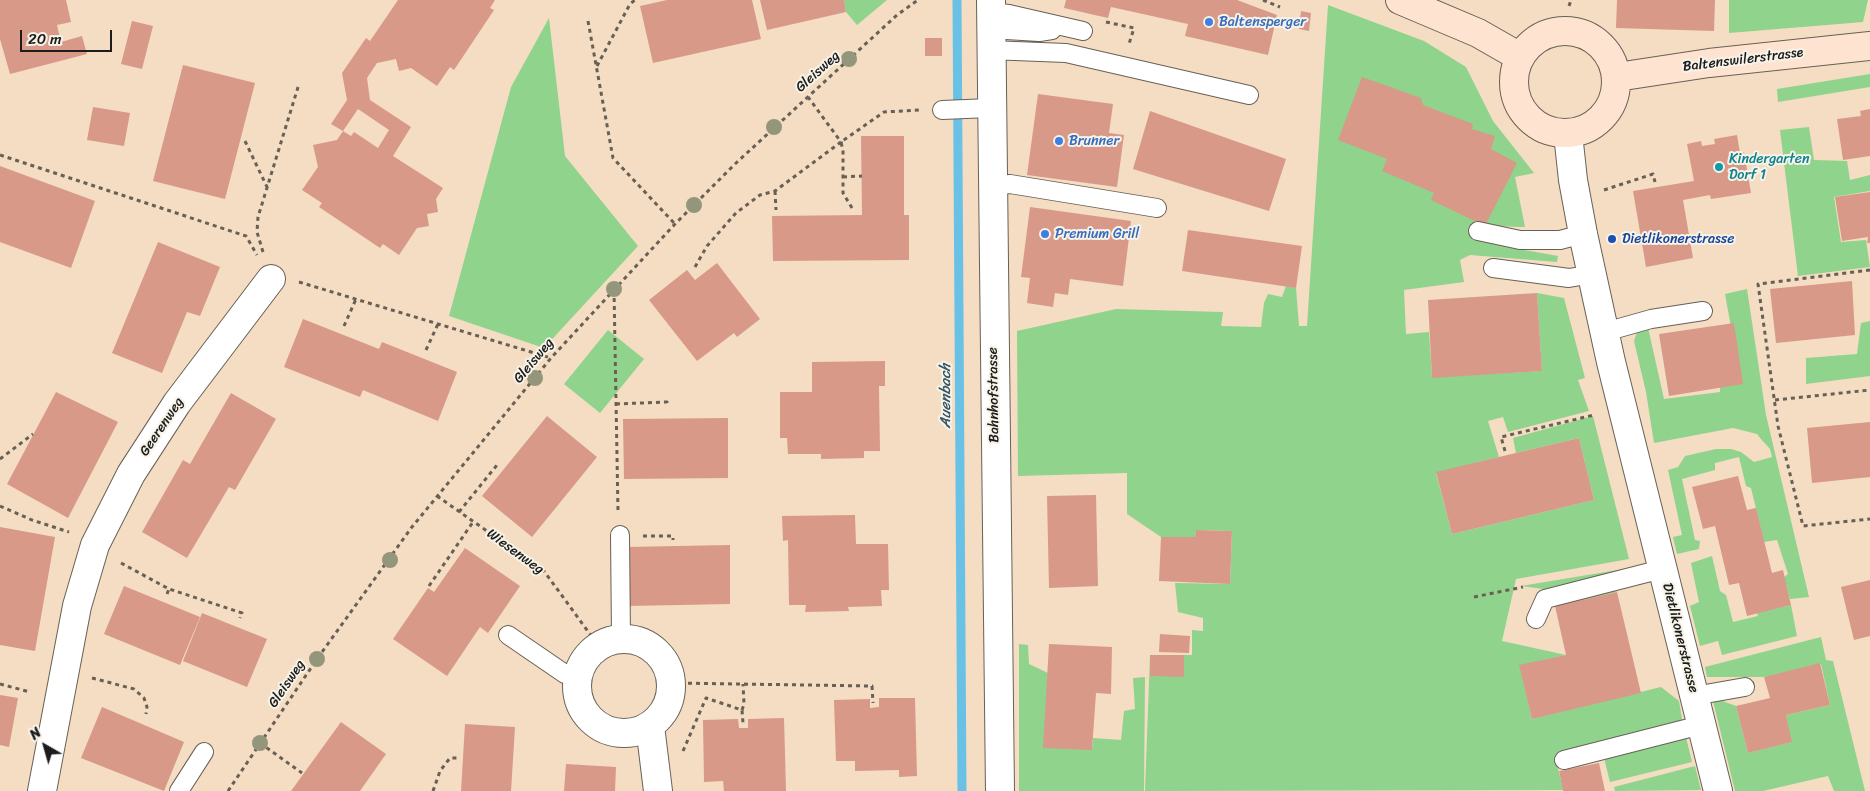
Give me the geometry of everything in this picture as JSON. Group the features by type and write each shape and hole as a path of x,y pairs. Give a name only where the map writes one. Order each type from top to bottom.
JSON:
{"main road":[{"path":"1400,0 1478,33 1520,57"},
{"path":"1560,31 1576,32 1592,38 1604,48 1613,62 1617,77 1614,98 1605,116 1582,131 1568,134 1552,132 1538,126 1526,116 1518,102 1514,88 1515,72 1520,57 1530,44 1544,35 1560,31"},
{"name":"Baltenswilerstrasse","path":"1617,77 1709,62 1870,46"}],"street":[{"name":"Bahnhofstrasse","path":"990,23 983,108 991,186 1000,791"},
{"name":"Dietlikonerstrasse","path":"1568,134 1583,234 1605,332 1718,791"},
{"name":"Geerenweg","path":"42,791 77,606 94,548 131,474 177,403 272,279"},
{"path":"638,640 653,647 669,667 672,684 670,700 663,714 650,726 632,733 616,733 600,727 588,718 580,704 577,687 581,666 610,642 638,640"},
{"path":"650,726 658,791"}],"lane":[{"path":"990,23 1008,14 1062,28 1083,31"},
{"path":"990,23 1066,54 1249,95"},
{"path":"942,110 983,108"},
{"path":"991,186 1010,184 1157,208"},
{"path":"1478,231 1520,240 1560,240 1583,234"},
{"path":"1493,268 1569,278 1592,274"},
{"path":"1605,332 1651,319 1703,311"},
{"path":"610,642 620,535"},
{"path":"1536,619 1545,599 1662,569"},
{"path":"508,635 565,674 579,676"},
{"path":"1694,696 1745,687"},
{"path":"1564,760 1701,725"},
{"path":"179,791 204,752"}],"path":[{"path":"596,67 630,4 635,0"},
{"name":"Gleisweg","path":"228,791 317,659 437,496 551,358 675,224 808,97 898,15 918,0"},
{"path":"1264,0 1280,7"},
{"path":"1569,6 1571,0"},
{"path":"588,21 613,158 675,224"},
{"path":"272,279 257,232 258,217 300,84"},
{"path":"808,97 840,142 843,193 852,208"},
{"path":"695,267 707,246 736,213 760,194 775,191 840,142 884,112 942,110"},
{"path":"245,141 267,188"},
{"path":"0,155 246,236 272,279"},
{"path":"1603,190 1653,174 1655,182"},
{"path":"843,177 862,176"},
{"path":"775,191 776,210"},
{"path":"1870,270 1758,284 1778,426 1803,526 1870,519"},
{"path":"272,279 305,282 551,358"},
{"path":"614,289 618,517"},
{"path":"344,326 356,299"},
{"path":"426,350 438,324"},
{"path":"1774,400 1870,390"},
{"path":"616,404 666,402 667,407"},
{"path":"1505,451 1501,437 1598,414"},
{"path":"0,459 34,434"},
{"path":"459,512 497,465"},
{"name":"Wiesenweg","path":"437,496 544,571 610,642"},
{"path":"0,506 32,520 62,528 94,548 169,589 242,613 240,618"},
{"path":"429,586 474,522"},
{"path":"167,594 169,589"},
{"path":"65,672 134,689 144,698 147,707 146,714"},
{"path":"672,684 872,686 873,704"},
{"path":"742,723 744,704 743,684"},
{"path":"678,753 684,751 706,698 742,710"},
{"path":"260,743 302,773"},
{"path":"433,791 440,771 450,758 456,758"}],"green space":[{"path":"844,0 887,0 857,25 846,12"},
{"path":"1729,0 1868,0 1863,22 1729,33"},
{"path":"1328,5 1424,41 1466,67 1493,121 1534,173 1515,177 1525,227 1485,226 1478,222 1472,237 1513,248 1558,256 1557,262 1470,255 1460,260 1464,282 1404,290 1406,334 1429,332 1432,377 1542,371 1537,293 1564,298 1585,378 1578,380 1589,411 1508,432 1503,417 1488,421 1499,457 1436,473 1452,534 1594,500 1579,438 1516,453 1513,438 1593,416 1629,559 1516,579 1502,641 1566,655 1520,666 1532,719 1661,687 1679,701 1683,725 1555,755 1563,790 1145,791 1150,655 1192,655 1192,630 1203,631 1203,618 1178,612 1175,583 1230,584 1232,531 1196,530 1195,537 1161,537 1127,514 1127,473 1018,476 1017,331 1116,309 1223,312 1221,326 1261,327 1264,303 1268,294 1282,297 1286,286 1296,288 1299,326 1307,326"},
{"path":"549,18 565,156 638,246 544,348 449,316 511,87"},
{"path":"1870,74 1870,87 1778,102 1777,89"},
{"path":"1809,127 1814,160 1847,161 1850,180 1870,175 1870,191 1834,197 1841,242 1866,240 1870,267 1798,276 1780,130"},
{"path":"1747,289 1766,415 1809,597 1790,599 1784,577 1788,574 1777,540 1764,542 1751,488 1746,486 1739,457 1715,463 1715,470 1682,479 1695,540 1700,541 1699,549 1677,554 1673,537 1682,535 1668,470 1678,467 1685,456 1716,449 1731,449 1741,452 1754,462 1772,457 1770,449 1757,434 1733,428 1654,443 1646,392 1634,341 1640,322 1647,323 1664,399 1720,392 1720,381 1740,377 1725,294"},
{"path":"1870,321 1870,376 1806,384 1806,358 1857,354 1861,323"},
{"path":"608,330 644,359 600,413 564,384"},
{"path":"1712,556 1720,591 1726,595 1733,622 1758,616 1757,613 1791,605 1797,636 1722,655 1718,641 1700,646 1690,606 1699,602 1691,563"},
{"path":"1630,568 1631,573 1607,578 1617,592 1555,606 1551,590 1521,586"},
{"path":"1821,637 1826,660 1833,661 1865,791 1834,791 1828,776 1763,791 1735,791 1712,697 1736,706 1748,753 1791,742 1786,715 1830,705 1821,664 1764,677 1707,677 1705,667"},
{"path":"1019,644 1028,645 1029,664 1048,673 1092,750 1093,738 1121,740 1124,711 1135,709 1133,678 1145,677 1144,791 1019,791"},
{"path":"1686,737 1692,762 1610,782 1604,758"},
{"path":"1695,766 1701,790 1615,791 1614,787"}],"building":[{"path":"0,0 66,0 71,22 57,25 61,42 82,36 87,54 10,74 0,39"},
{"path":"398,0 495,0 490,8 494,10 454,70 450,67 437,86 411,68 399,71 396,59 377,63 367,78 370,100 411,127 393,156 443,188 436,199 438,212 427,214 429,226 417,228 399,255 383,244 380,248 319,207 322,203 302,190 318,167 313,145 337,140 343,131 331,124 347,100 342,73 366,38 370,41","holes":["358,109 389,130 378,148 354,132 351,136 343,131"]},
{"path":"667,0 752,0 761,39 653,63 640,6"},
{"path":"760,0 844,0 846,12 767,30"},
{"path":"1066,0 1237,0 1277,15 1268,55 1185,36 1188,24 1111,7 1108,18 1064,8"},
{"path":"1617,0 1715,0 1714,31 1616,28"},
{"path":"1301,11 1311,13 1309,31 1299,29"},
{"path":"132,21 153,26 142,69 121,64"},
{"path":"925,38 942,38 942,56 925,56"},
{"path":"183,65 255,83 225,199 153,181"},
{"path":"1362,77 1421,98 1423,105 1473,124 1472,129 1495,136 1491,149 1517,163 1485,226 1431,200 1434,193 1382,171 1387,159 1338,140"},
{"path":"1038,94 1113,104 1109,133 1124,135 1117,187 1027,175"},
{"path":"93,107 130,113 124,146 87,140"},
{"path":"1870,109 1870,156 1843,160 1837,119 1861,116 1860,111"},
{"path":"1150,111 1286,159 1269,211 1133,169"},
{"path":"1737,135 1740,153 1744,152 1751,193 1711,199 1710,195 1683,200 1693,258 1646,267 1633,191 1694,181 1687,144 1701,141 1702,146 1715,144 1714,139"},
{"path":"861,136 904,136 904,215 909,215 909,260 773,261 772,216 862,215"},
{"path":"0,166 95,201 71,268 0,242"},
{"path":"1870,192 1870,243 1867,243 1868,237 1842,241 1835,197"},
{"path":"1030,207 1131,221 1123,286 1070,279 1068,295 1055,293 1053,307 1027,303 1030,278 1021,277"},
{"path":"1188,230 1302,246 1296,288 1182,271"},
{"path":"158,242 220,267 200,316 187,312 162,373 112,353"},
{"path":"717,263 760,319 737,337 734,333 697,361 649,300 687,270 695,280"},
{"path":"1852,281 1855,335 1776,343 1770,289"},
{"path":"1537,293 1542,371 1432,378 1428,300"},
{"path":"303,319 379,349 382,342 457,372 438,421 363,390 360,397 284,367"},
{"path":"1734,323 1743,384 1669,396 1659,334"},
{"path":"885,361 885,386 879,386 880,451 864,451 864,458 821,459 821,454 788,454 787,438 780,438 780,392 812,392 812,362"},
{"path":"56,392 118,422 68,518 7,484"},
{"path":"231,393 276,419 235,490 229,487 187,558 142,532 183,460 190,464"},
{"path":"547,416 597,457 532,537 482,496"},
{"path":"728,418 728,478 624,479 623,419"},
{"path":"1870,422 1870,477 1812,483 1807,428"},
{"path":"1579,438 1594,500 1452,534 1436,472"},
{"path":"1738,476 1747,510 1756,508 1772,573 1783,570 1791,605 1747,616 1739,583 1729,585 1715,526 1703,529 1692,487"},
{"path":"1096,495 1098,586 1049,588 1047,496"},
{"path":"855,515 856,544 888,544 889,590 881,590 882,606 848,607 849,611 805,612 806,605 789,605 788,540 783,541 782,516"},
{"path":"0,527 55,537 35,651 0,645"},
{"path":"1196,530 1232,531 1230,584 1159,581 1161,537 1195,537"},
{"path":"730,545 730,604 628,606 627,547"},
{"path":"465,548 520,586 488,633 480,627 447,676 393,639 428,588 434,592"},
{"path":"1870,580 1870,636 1854,640 1841,587"},
{"path":"124,586 200,617 180,665 104,634"},
{"path":"1617,592 1641,693 1532,719 1519,665 1566,655 1555,606"},
{"path":"202,613 267,639 247,687 183,661"},
{"path":"1160,634 1190,636 1189,653 1159,652"},
{"path":"1049,644 1112,647 1111,694 1096,693 1092,750 1043,748"},
{"path":"1150,655 1184,655 1184,677 1150,676"},
{"path":"1820,663 1830,705 1786,715 1792,742 1748,753 1736,706 1770,698 1764,677"},
{"path":"0,695 18,698 9,747 0,745"},
{"path":"879,698 915,698 917,776 899,777 899,770 855,771 855,761 836,761 834,700 870,699 870,708 879,707"},
{"path":"102,707 184,742 164,791 81,758"},
{"path":"784,718 786,791 724,791 723,781 704,782 703,720 738,719 739,728 748,728 748,719"},
{"path":"341,722 386,754 360,791 291,791"},
{"path":"465,724 515,727 511,791 461,791"},
{"path":"1599,763 1605,791 1563,791 1559,771"},
{"path":"566,764 616,767 615,791 564,791"}],"waterway":[{"name":"Auenbach","path":"957,0 962,791"}],"place":[{"name":"Baltensperger","path":"1209,22"},
{"name":"Brunner","path":"1059,141"},
{"name":"Kindergarten Dorf 1","path":"1719,167"},
{"name":"Premium Grill","path":"1045,234"},
{"name":"Dietlikonerstrasse","path":"1612,239"}]}
